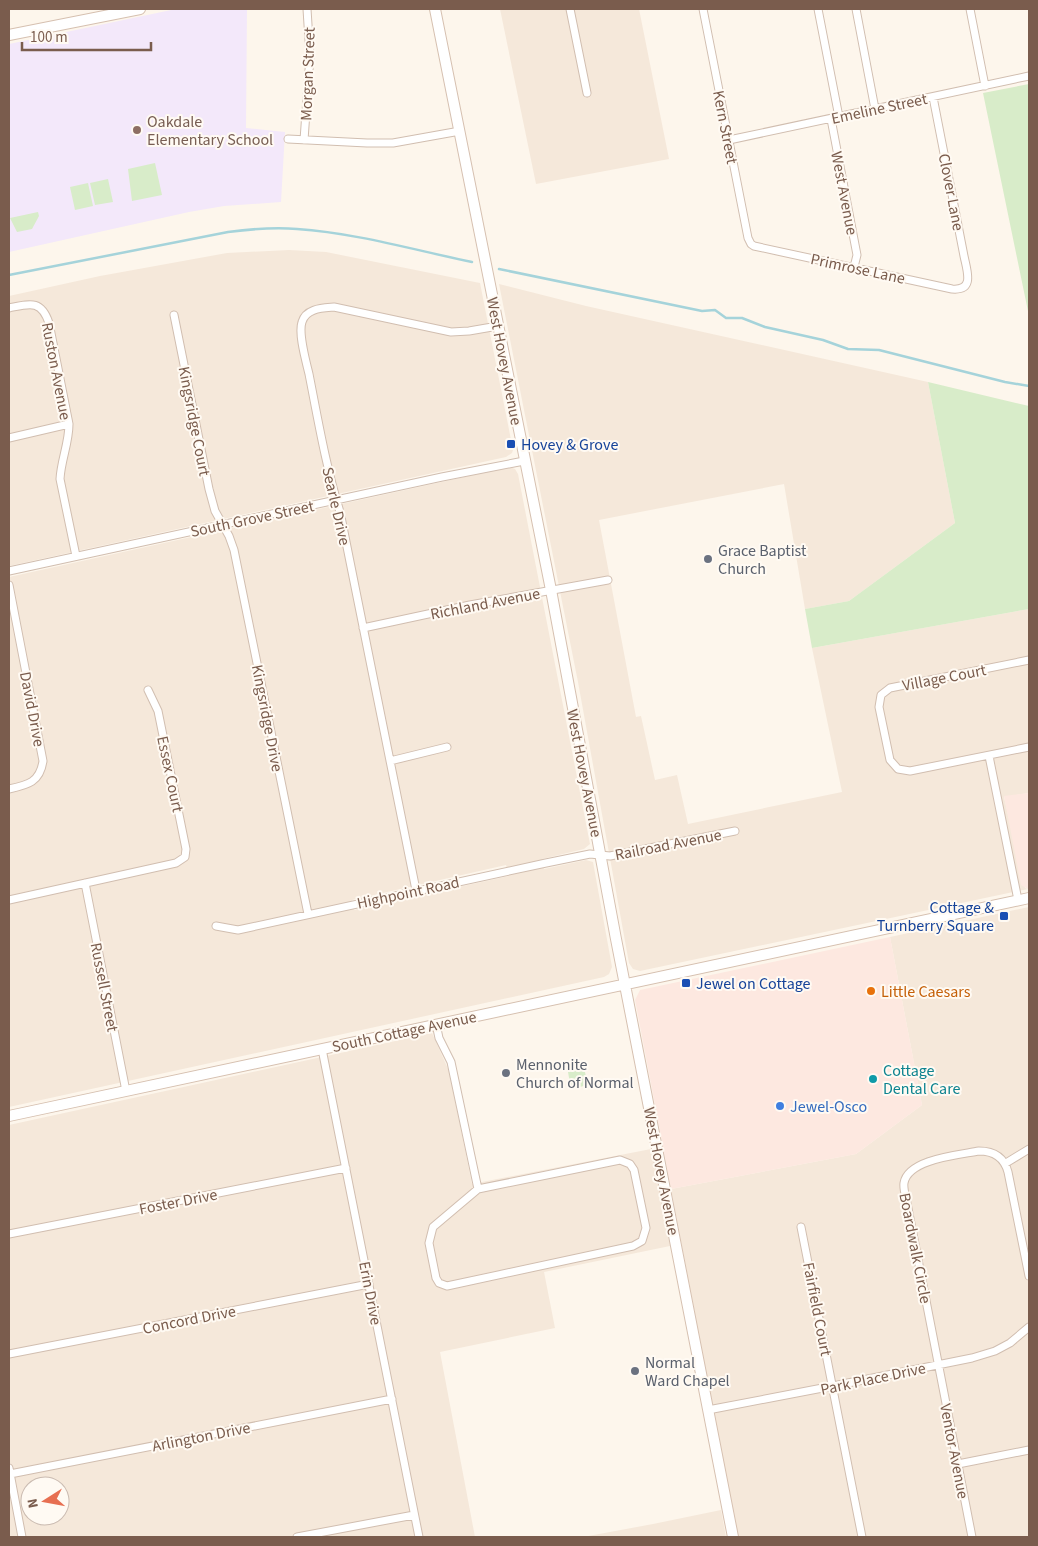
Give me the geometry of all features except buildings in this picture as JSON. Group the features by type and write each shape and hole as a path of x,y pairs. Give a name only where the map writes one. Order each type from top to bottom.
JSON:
{"main road":[{"path":"9,35 140,9"},
{"name":"West Hovey Avenue","path":"436,9 551,590 625,983 733,1537"},
{"name":"South Cottage Avenue","path":"9,1116 1029,898"}],"street":[{"name":"Morgan Street","path":"304,140 310,56 307,9"},
{"path":"570,9 587,93"},
{"name":"Kern Street","path":"703,9 748,238 751,244"},
{"path":"818,9 839,117"},
{"path":"856,9 874,109"},
{"path":"970,9 985,86"},
{"name":"Emeline Street","path":"729,140 1029,76"},
{"name":"Clover Lane","path":"933,97 967,271 967,284 964,286"},
{"name":"West Avenue","path":"831,119 857,255 854,267"},
{"path":"288,139 367,144 393,143 460,130"},
{"name":"Primrose Lane","path":"751,244 952,289 964,286"},
{"name":"Ruston Avenue","path":"9,308 25,304 40,307 46,313 49,323 69,424 69,436 60,470 60,479 76,556"},
{"name":"Searle Drive","path":"416,890 340,512 331,485 301,323 304,316 312,311 320,308 334,307 450,332 498,326"},
{"name":"Kingsridge Court","path":"174,315 209,489 215,511 222,524"},
{"path":"9,438 69,424"},
{"name":"South Grove Street","path":"9,571 524,460"},
{"name":"Kingsridge Drive","path":"222,524 234,550 308,914"},
{"name":"Richland Avenue","path":"363,628 470,605 608,580"},
{"name":"David Drive","path":"9,585 43,760 34,780 26,786 9,789"},
{"name":"Village Court","path":"1029,660 890,688 881,695 879,707 890,760 898,769 910,771 1029,747"},
{"name":"Essex Court","path":"85,883 176,863 183,859 186,849 158,711 148,690"},
{"path":"390,761 447,747"},
{"path":"989,756 1018,900"},
{"name":"Railroad Avenue","path":"601,855 610,856 734,831"},
{"name":"Highpoint Road","path":"216,926 238,930 555,861 590,854 601,855"},
{"path":"9,900 85,883"},
{"name":"Russell Street","path":"85,883 126,1091"},
{"path":"436,1024 439,1038 451,1062 478,1189"},
{"name":"Erin Drive","path":"322,1049 419,1537"},
{"path":"1029,1149 1006,1163 1029,1276"},
{"name":"Boardwalk Circle","path":"938,1364 904,1183 910,1172 922,1163 979,1151 992,1152 1006,1163"},
{"path":"620,1160 626,1161 634,1170 646,1228 645,1235 642,1241 633,1246 447,1286 442,1285 438,1283 436,1278 429,1243 430,1234 438,1222 478,1189 586,1166 620,1160"},
{"name":"Foster Drive","path":"9,1234 346,1168"},
{"name":"Fairfield Court","path":"802,1227 862,1537"},
{"name":"Concord Drive","path":"9,1354 369,1284"},
{"name":"Park Place Drive","path":"708,1410 833,1386 995,1351 1010,1343 1029,1327"},
{"name":"Ventor Avenue","path":"938,1364 972,1537"},
{"name":"Arlington Drive","path":"9,1471 392,1399"},
{"path":"958,1464 1029,1450"},
{"path":"9,1471 22,1537"},
{"path":"297,1537 414,1514"}],"shaded area":[{"name":"Oakdale Elementary School","path":"176,9 247,9 246,128 285,132 281,202 224,206 189,212 9,252 9,44"},
{"path":"500,9 639,9 669,159 536,184"},
{"path":"289,250 326,252 480,283 513,450 512,453 506,457 9,566 9,296 100,276 227,253"},
{"path":"499,284 586,306 928,382 955,523 849,601 805,609 784,484 599,520 636,717 641,716 655,780 677,775 688,824 842,792 812,648 1029,609 1029,793 1004,797 1025,888 1028,889 640,971 633,969 629,963 578,682"},
{"path":"510,467 515,469 518,474 590,844 584,849 542,859 544,869 586,860 593,862 612,967 609,974 604,977 9,1107 9,577","holes":["506,865 509,876 354,910 352,900"]},
{"path":"1029,793 1028,889 1021,885 1004,796"},
{"path":"1029,907 1029,1537 738,1537 671,1189 856,1154 922,1105 890,937"},
{"path":"890,937 922,1105 856,1154 671,1189 635,1000 640,990"},
{"path":"432,1033 449,1071 472,1184 651,1149 670,1246 544,1272 555,1328 440,1352 475,1537 9,1537 9,1125"},
{"path":"721,1510 726,1537 583,1537 653,1524"}],"green space":[{"path":"1029,84 1029,316 983,93"},
{"path":"155,163 162,195 132,201 128,169"},
{"path":"108,179 113,202 95,205 90,183"},
{"path":"88,183 93,206 75,210 70,187"},
{"path":"38,212 39,216 32,229 17,232 10,218"},
{"path":"928,382 1029,406 1029,609 812,648 805,609 849,601 955,523"},
{"path":"584,1068 588,1085 571,1089 568,1072"}],"waterway":[{"path":"9,275 228,232 271,228 341,234 472,262"},
{"path":"499,269 702,311 715,310 726,318 742,318 765,327 823,340 848,349 879,350 1005,382 1029,386"}],"place":[{"name":"Oakdale Elementary School","path":"137,130"},
{"name":"Hovey & Grove","path":"511,444"},
{"name":"Grace Baptist Church","path":"708,559"},
{"name":"Cottage & Turnberry Square","path":"1004,916"},
{"name":"Jewel on Cottage","path":"686,983"},
{"name":"Little Caesars","path":"871,991"},
{"name":"Mennonite Church of Normal","path":"506,1073"},
{"name":"Cottage Dental Care","path":"873,1079"},
{"name":"Jewel-Osco","path":"780,1106"},
{"name":"Normal Ward Chapel","path":"635,1371"}]}
